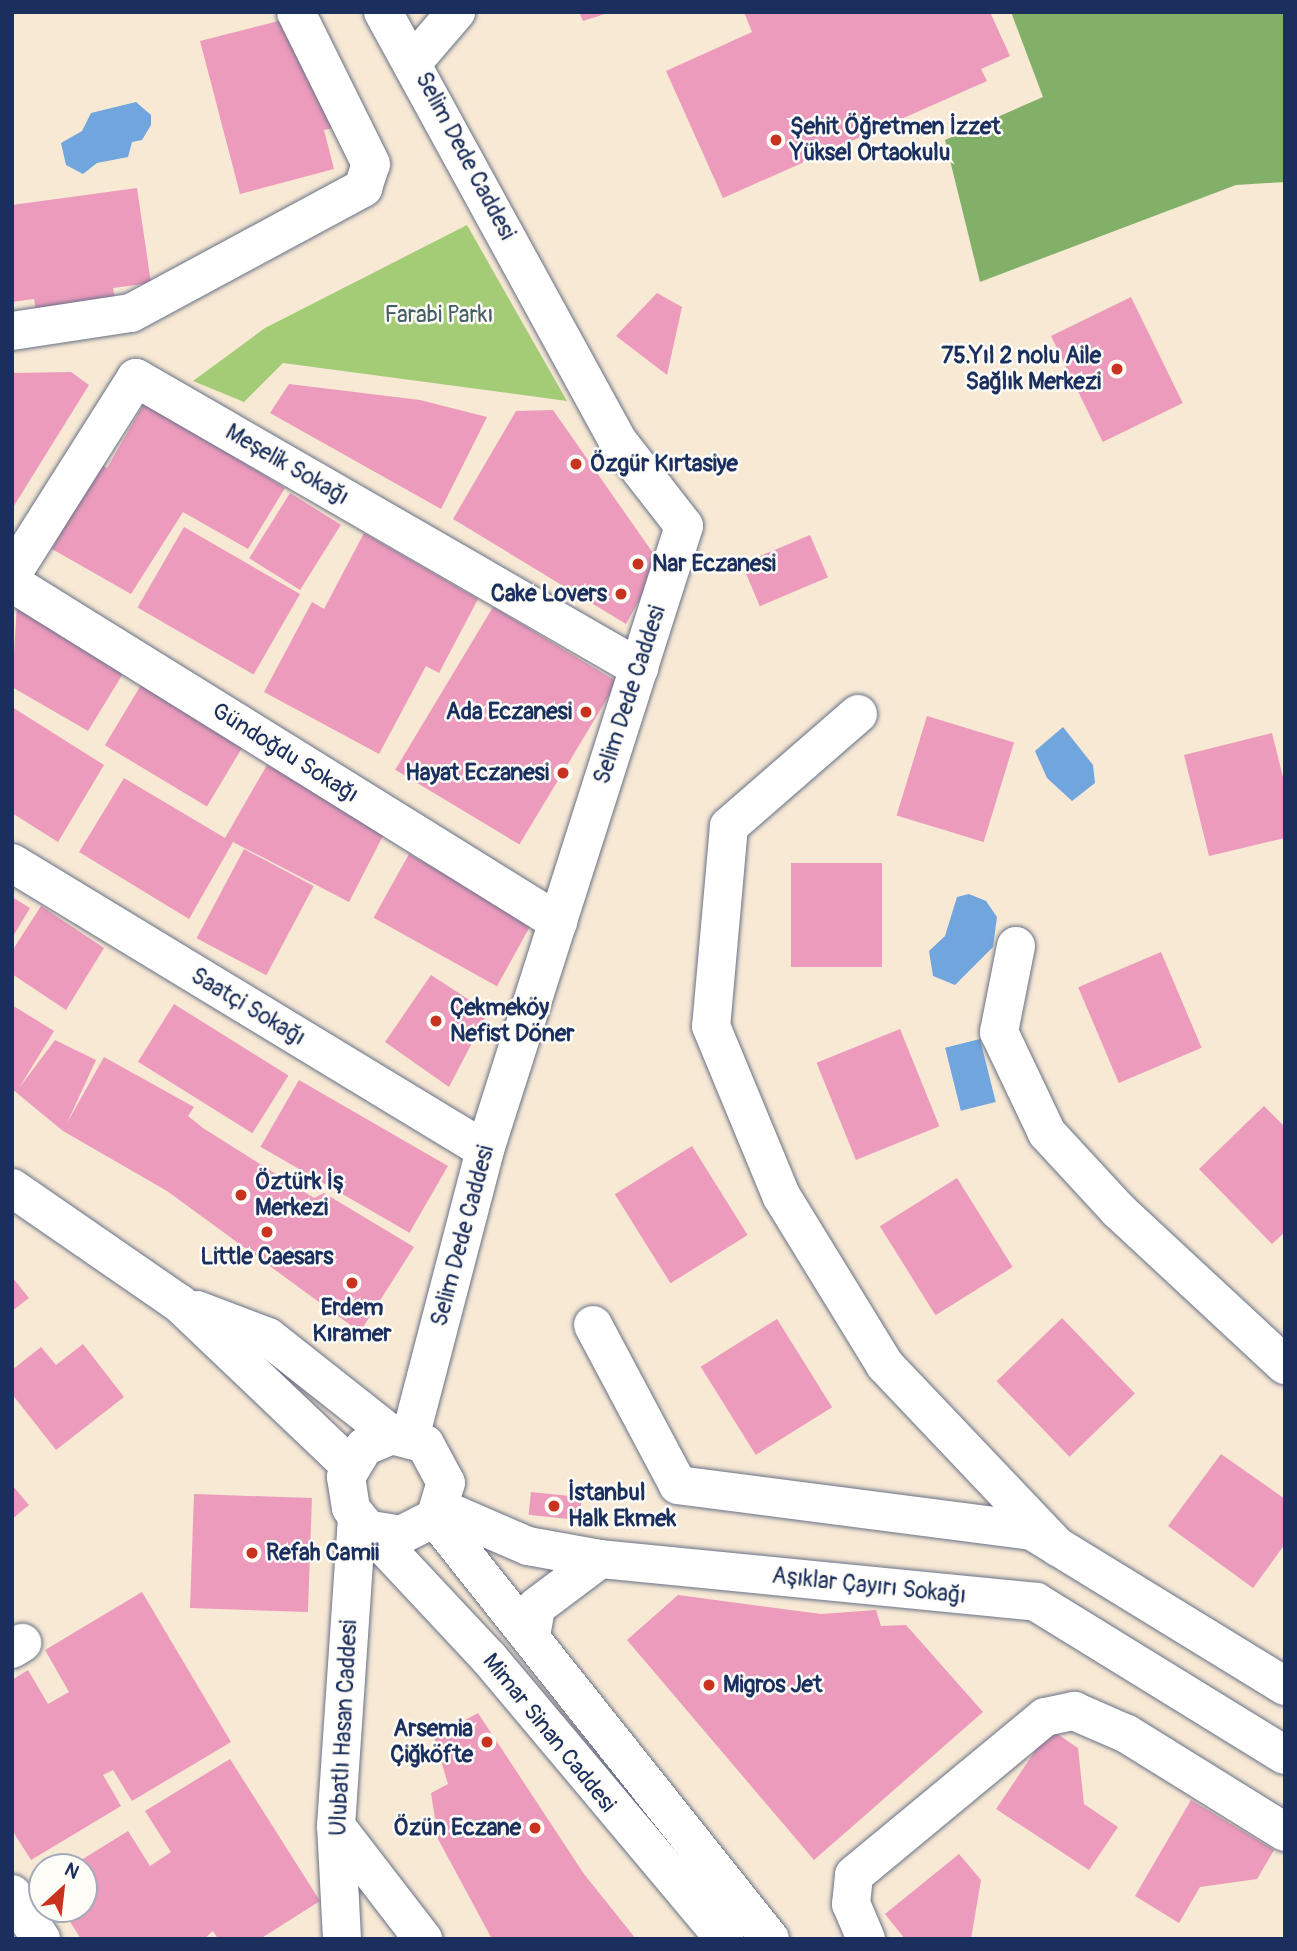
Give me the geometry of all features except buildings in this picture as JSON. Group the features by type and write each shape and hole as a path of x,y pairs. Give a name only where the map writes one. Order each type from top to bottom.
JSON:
{"street":[{"path":"12,331 131,313 363,188 371,164 296,12"},
{"name":"Selim Dede Caddesi","path":"383,12 414,61 617,440 684,526 485,1150 401,1436"},
{"path":"414,61 456,12"},
{"name":"Meşelik Sokağı","path":"12,574 136,378 639,668"},
{"name":"Gündoğdu Sokağı","path":"12,583 558,922"},
{"path":"858,714 729,826 711,1026 782,1197 884,1365 1058,1547"},
{"name":"Saatçi Sokağı","path":"12,863 485,1150"},
{"path":"1016,946 999,1032 1046,1133 1118,1210 1285,1365"},
{"path":"12,1188 179,1303 349,1466 364,1447 401,1436"},
{"path":"179,1303 268,1337 401,1436 425,1444 443,1468 438,1513 401,1535 364,1524"},
{"path":"593,1325 678,1485 1032,1531 1285,1686"},
{"name":"Mimar Sinan Caddesi","path":"349,1466 346,1488 364,1524 488,1658 724,1939"},
{"name":"Mimar Sinan Caddesi","path":"438,1513 531,1636 770,1939"},
{"name":"Aşıklar Çayırı Sokağı","path":"438,1513 528,1546 600,1559 1036,1602 1279,1739"},
{"name":"Ulubatlı Hasan Caddesi","path":"342,1939 336,1826 364,1524"},
{"path":"531,1636 537,1607 554,1588 600,1559"},
{"path":"866,1939 851,1904 854,1875 1045,1717 1074,1712 1128,1734 1285,1832"},
{"path":"336,1826 423,1939"},
{"path":"12,1894 41,1939"}],"green space":[{"path":"1011,12 1285,12 1285,182 1236,185 980,282 945,140 1043,97"},
{"name":"Farabi Parkı","path":"467,225 567,401 283,363 244,402 193,381 265,328"}],"water":[{"path":"136,102 151,115 151,125 142,140 132,142 128,157 97,163 83,174 66,165 61,143 82,131 91,113"},
{"path":"1063,727 1093,765 1095,783 1072,801 1047,778 1035,751"},
{"path":"969,894 986,901 997,917 993,947 955,985 933,976 929,951 945,936 957,897"},
{"path":"980,1039 996,1102 961,1111 945,1048"}],"place":[{"name":"Şehit Öğretmen İzzet Yüksel Ortaokulu","path":"776,140"},
{"name":"75.Yıl 2 nolu Aile Sağlık Merkezi","path":"1117,369"},
{"name":"Özgür Kırtasiye","path":"576,464"},
{"name":"Nar Eczanesi","path":"638,564"},
{"name":"Cake Lovers","path":"621,594"},
{"name":"Ada Eczanesi","path":"586,712"},
{"name":"Hayat Eczanesi","path":"563,773"},
{"name":"Çekmeköy Nefist Döner","path":"436,1021"},
{"name":"Öztürk İş Merkezi","path":"241,1195"},
{"name":"Little Caesars","path":"267,1232"},
{"name":"Erdem Kıramer","path":"352,1283"},
{"name":"İstanbul Halk Ekmek","path":"554,1506"},
{"name":"Refah Camii","path":"252,1553"},
{"name":"Migros Jet","path":"709,1685"},
{"name":"Arsemia Çiğköfte","path":"487,1742"},
{"name":"Özün Eczane","path":"535,1828"}]}
